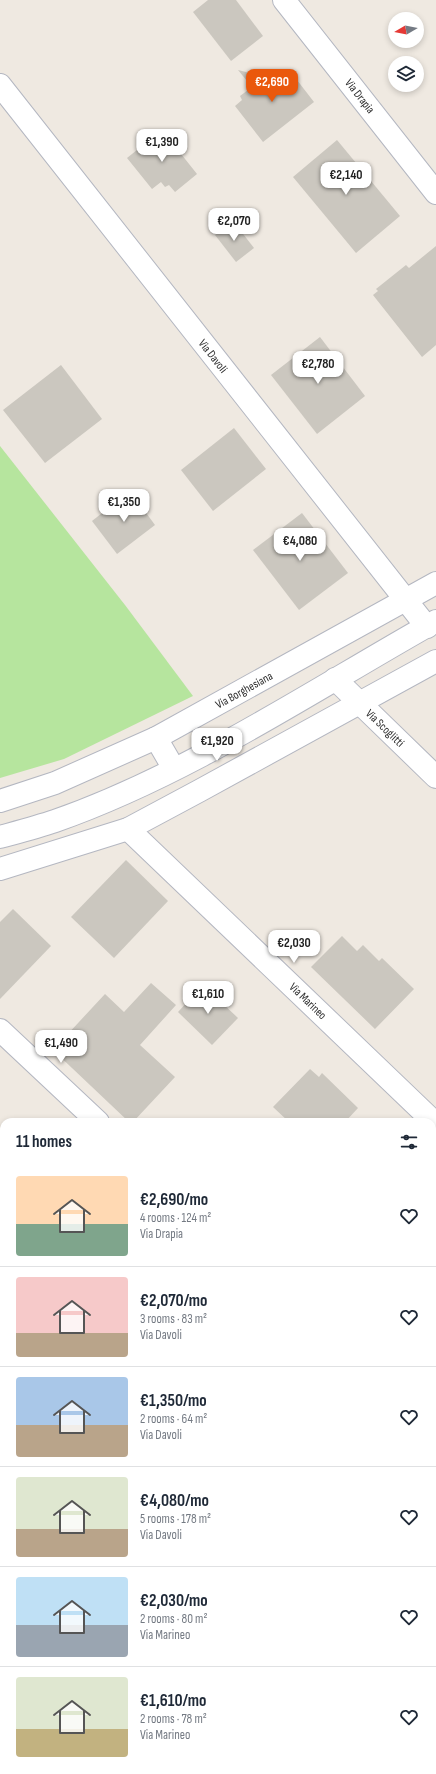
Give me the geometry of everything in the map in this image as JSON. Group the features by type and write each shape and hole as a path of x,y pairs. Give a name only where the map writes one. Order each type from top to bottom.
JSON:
{"street":[{"name":"Via Drapia","path":"284,0 436,193"},
{"name":"Via Davoli","path":"0,85 406,601 431,624"},
{"name":"Via Borghesiana","path":"0,801 55,783 156,738 406,601 436,583"},
{"path":"0,837 44,825 80,812 174,769 215,748 431,624"},
{"path":"0,869 128,828 360,704 436,661"},
{"name":"Via Scoglitti","path":"335,679 436,777"},
{"path":"156,738 174,769"},
{"name":"Via Marineo","path":"128,828 430,1118"},
{"path":"0,1030 94,1118"}],"green space":[{"path":"0,446 125,605 193,696 64,759 0,778"}],"building":[{"path":"208,0 236,0 263,36 231,61 193,12"},
{"path":"238,70 277,80 290,71 314,102 263,142 235,106 242,100 240,96 252,87"},
{"path":"162,130 197,174 175,192 169,185 165,187 161,182 152,189 127,158"},
{"path":"337,140 400,216 356,253 293,177"},
{"path":"233,221 254,248 236,262 215,235"},
{"path":"436,246 436,345 422,357 373,295 378,291 376,289 406,265 409,268"},
{"path":"320,337 365,396 317,434 271,375"},
{"path":"61,365 102,419 45,463 3,410"},
{"path":"234,428 266,469 213,511 181,470"},
{"path":"130,491 155,525 117,554 92,521"},
{"path":"302,513 348,573 299,610 253,550"},
{"path":"126,860 168,901 114,958 71,917"},
{"path":"13,909 51,946 0,999 0,922"},
{"path":"342,936 357,951 363,945 379,961 382,958 414,989 375,1029 311,967"},
{"path":"151,983 176,1005 140,1045 175,1077 137,1118 125,1118 53,1050 105,994 124,1012"},
{"path":"203,985 238,1018 212,1045 178,1012"},
{"path":"310,1069 319,1077 322,1073 358,1108 349,1118 285,1118 273,1107"}]}
